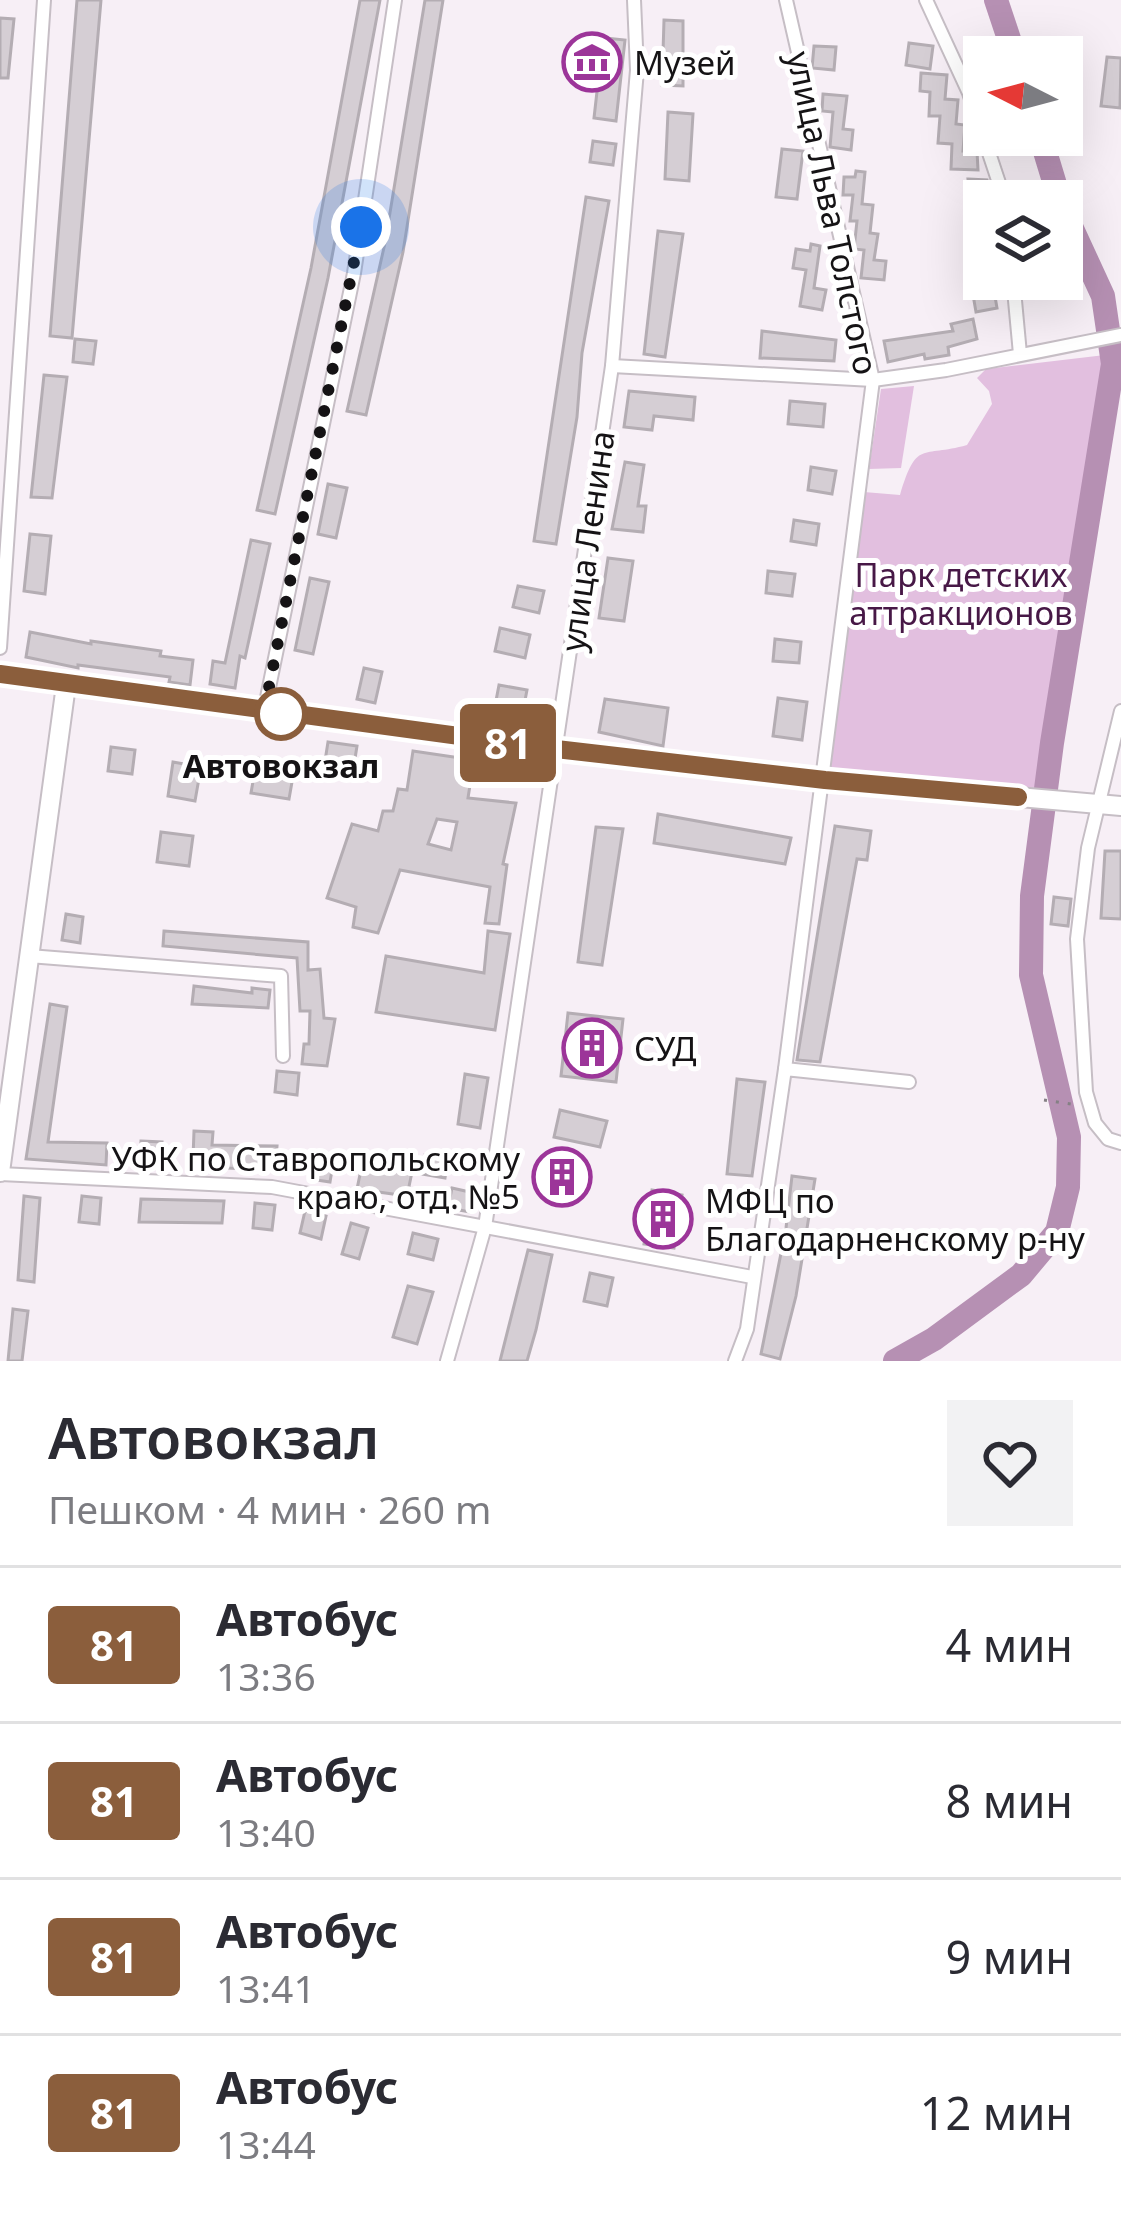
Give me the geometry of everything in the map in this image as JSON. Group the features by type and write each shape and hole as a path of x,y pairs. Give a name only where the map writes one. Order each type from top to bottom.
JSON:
{"main road":[{"path":"0,674 556,749 825,780 1121,806"},
{"path":"0,1173 66,685"}],"street":[{"path":"0,648 44,0"},
{"path":"264,712 354,273 395,0"},
{"name":"улица Ленина","path":"447,1361 485,1227 613,366 637,70 634,0"},
{"name":"улица Льва Толстого","path":"735,1361 747,1329 785,1069 873,380 786,0"},
{"path":"926,0 969,93 998,180"},
{"path":"1014,300 1020,353"},
{"path":"613,366 873,380 1121,335"},
{"path":"1114,1141 1095,1123 1086,1092 1077,939 1088,848 1088,803 1121,711"},
{"path":"29,956 281,976 283,1056"},
{"path":"785,1069 909,1082"},
{"path":"0,1173 272,1187 752,1277"}],"path":[{"path":"1043,1100 1079,1105"}],"green space":[{"name":"Парк детских аттракционов","path":"1105,355 1041,790 830,776 864,492 900,495 917,458 967,445 992,404 989,391 977,378 986,369"},
{"path":"914,386 901,468 869,469 881,389"}],"building":[{"path":"77,0 101,0 72,338 50,336"},
{"path":"360,0 380,0 328,278 275,514 257,510 311,268"},
{"path":"425,0 443,0 403,252 366,415 347,411 385,243"},
{"path":"0,18 14,19 8,78 0,78"},
{"path":"664,20 683,21 683,86 662,85"},
{"path":"596,37 625,40 616,121 594,118 599,74 590,73"},
{"path":"909,43 933,46 930,69 906,65"},
{"path":"814,46 836,47 834,70 812,68"},
{"path":"1107,57 1121,58 1120,108 1101,106"},
{"path":"921,73 947,75 945,99 958,100 956,124 963,125 963,156 977,156 978,170 951,169 952,144 938,143 940,116 929,116 930,92 920,91"},
{"path":"823,94 847,96 843,129 853,130 851,150 830,147 833,112 822,111"},
{"path":"668,112 693,114 689,181 665,179"},
{"path":"593,141 616,144 613,165 590,162"},
{"path":"782,149 803,151 797,199 776,197"},
{"path":"856,171 865,172 862,204 873,205 870,233 878,234 874,260 886,261 884,280 861,278 864,250 854,249 853,195 843,195 844,177 855,177"},
{"path":"586,197 609,201 556,544 534,541"},
{"path":"658,231 683,234 665,357 644,354"},
{"path":"811,244 820,246 814,288 826,290 822,310 800,306 806,270 793,268 796,249 810,251"},
{"path":"974,300 996,300 997,308 976,312"},
{"path":"973,319 977,339 948,347 949,355 925,359 924,354 888,362 884,341 953,331 951,324"},
{"path":"762,331 836,340 834,361 760,358"},
{"path":"75,339 96,341 93,364 73,362"},
{"path":"44,375 67,377 52,498 31,497"},
{"path":"629,391 695,397 693,420 654,416 652,430 624,427"},
{"path":"790,401 825,404 823,427 788,424"},
{"path":"625,462 644,465 638,506 646,506 643,532 612,529"},
{"path":"811,467 836,471 832,494 808,490"},
{"path":"328,484 347,488 336,538 318,534"},
{"path":"794,520 819,524 816,545 791,541"},
{"path":"30,534 51,536 45,594 24,591"},
{"path":"251,540 270,544 245,658 240,656 235,688 210,684 213,661 225,663"},
{"path":"608,558 633,561 624,621 599,618"},
{"path":"768,571 795,574 792,596 766,593"},
{"path":"310,578 329,582 313,654 295,650"},
{"path":"518,586 544,591 539,613 513,607"},
{"path":"500,628 530,635 525,658 495,651"},
{"path":"30,632 193,660 190,685 169,682 170,677 78,668 26,657"},
{"path":"775,639 801,642 799,663 773,661"},
{"path":"364,668 382,672 375,703 357,699"},
{"path":"499,685 527,690 522,716 494,711"},
{"path":"778,698 807,702 802,740 773,736"},
{"path":"605,699 668,708 663,746 599,732"},
{"path":"328,742 357,746 354,765 325,761"},
{"path":"111,747 135,750 132,774 108,771"},
{"path":"413,751 474,760 468,798 516,803 503,864 507,865 499,924 485,923 490,887 400,870 378,933 353,927 356,907 327,898 352,824 378,831 383,811 393,811 398,789 407,790","holes":["437,819 457,822 451,850 428,844"]},
{"name":"Автовокзал","path":"257,758 295,765 289,799 251,793"},
{"path":"173,762 201,767 195,801 168,796"},
{"path":"658,814 791,838 785,864 654,843"},
{"path":"835,826 871,831 867,860 857,859 820,1062 797,1060"},
{"path":"596,827 623,829 602,965 578,962"},
{"path":"161,832 193,836 189,866 157,862"},
{"path":"1105,851 1121,851 1121,919 1101,918"},
{"path":"1054,897 1071,899 1068,926 1051,924"},
{"path":"66,914 83,917 80,943 62,940"},
{"path":"164,931 308,942 308,970 320,969 324,1018 335,1019 327,1066 302,1064 304,1044 309,1044 310,1011 300,1011 297,958 163,946"},
{"path":"488,931 510,934 495,1030 376,1012 386,956 484,973"},
{"path":"194,986 252,993 252,988 270,990 268,1008 192,1004"},
{"path":"50,1004 67,1007 48,1142 107,1143 106,1165 26,1159"},
{"name":"СУД","path":"568,1013 623,1019 616,1082 561,1076"},
{"path":"277,1071 299,1073 297,1095 275,1092"},
{"path":"465,1074 488,1078 480,1128 458,1124"},
{"path":"737,1079 765,1082 752,1176 727,1174"},
{"path":"560,1110 607,1121 600,1147 554,1137"},
{"path":"194,1131 213,1132 212,1145 277,1146 275,1170 227,1168 228,1159 193,1158"},
{"path":"141,1141 162,1142 161,1164 140,1163"},
{"path":"314,1155 334,1158 330,1182 310,1179"},
{"path":"425,1155 448,1158 445,1178 422,1174"},
{"name":"УФК по Ставропольскому краю, отд. №5","path":"545,1157 585,1165 578,1198 538,1188"},
{"path":"362,1165 412,1172 407,1196 357,1189"},
{"path":"792,1176 815,1179 796,1296 780,1359 761,1354"},
{"path":"452,1188 474,1193 470,1212 448,1208"},
{"name":"МФЦ по Благодарненскому р-ну","path":"652,1190 682,1195 674,1248 644,1244"},
{"path":"24,1196 40,1198 34,1282 18,1280"},
{"path":"82,1196 101,1198 99,1224 79,1222"},
{"path":"141,1199 224,1201 222,1223 139,1222"},
{"path":"255,1203 275,1205 272,1230 253,1228"},
{"path":"305,1211 326,1216 321,1239 300,1233"},
{"path":"351,1223 368,1228 359,1259 342,1254"},
{"path":"413,1233 438,1239 433,1260 408,1254"},
{"path":"528,1250 552,1255 536,1330 527,1361 500,1361"},
{"path":"590,1273 613,1278 607,1306 584,1301"},
{"path":"408,1286 433,1292 417,1344 393,1337"},
{"path":"13,1309 28,1311 22,1361 8,1361"}],"waterway":[{"path":"996,0 1008,36"},
{"path":"1046,156 1054,180"},
{"path":"895,1361 934,1339 1021,1275 1057,1232 1068,1187 1069,1137 1031,975 1032,896 1113,364 1103,296 1083,253"}],"bus line":[{"name":"81","path":"0,674 556,749 1018,797"}],"place":[{"name":"Музей","path":"592,62"},
{"name":"Автовокзал","path":"281,714"},
{"name":"СУД","path":"592,1048"},
{"name":"УФК по Ставропольскому краю, отд. №5","path":"562,1177"},
{"name":"МФЦ по Благодарненскому р-ну","path":"663,1219"}],"route":[{"path":"281,714 264,712 361,227"}]}
